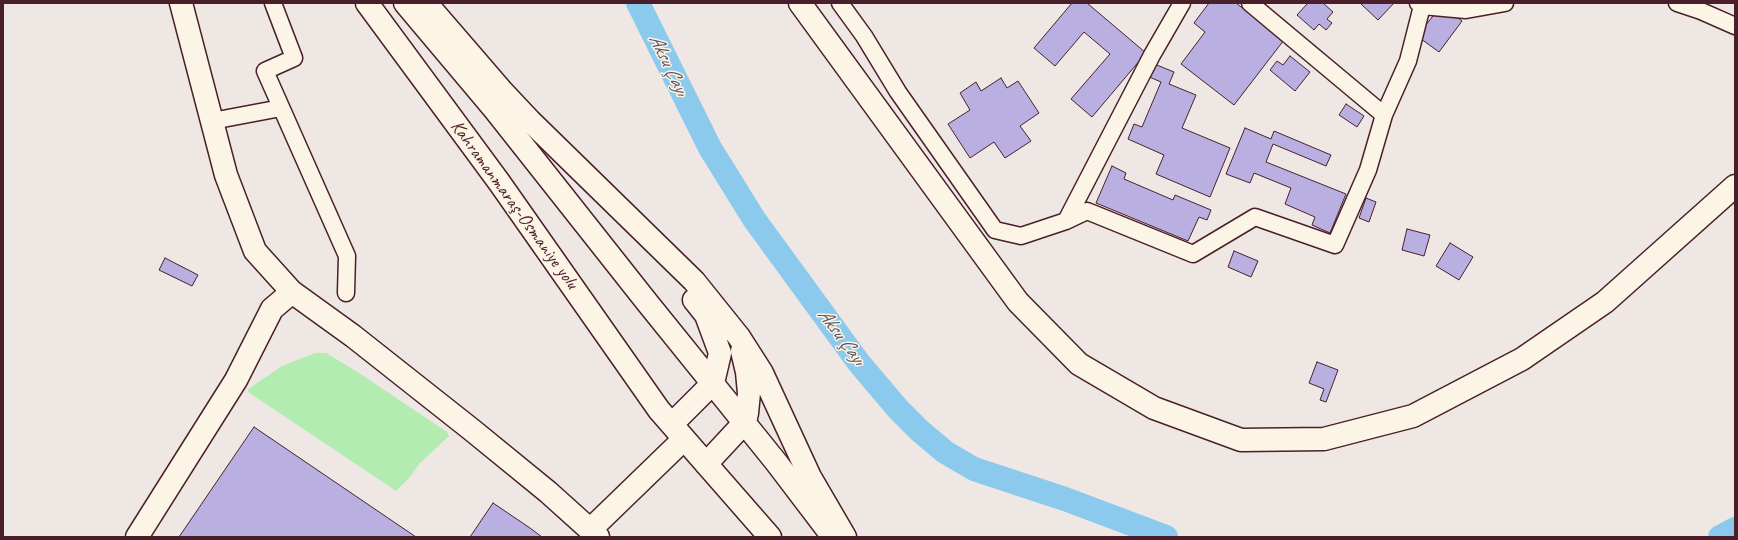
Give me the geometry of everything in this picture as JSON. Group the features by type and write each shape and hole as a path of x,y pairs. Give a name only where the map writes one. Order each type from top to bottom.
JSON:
{"main road":[{"path":"181,3 226,175 255,251 292,292 353,336 472,430 548,492 594,534 672,424 713,383 720,353 706,315 684,288 501,90 426,3"},
{"name":"Kahramanmaraş-Osmaniye yolu","path":"367,3 499,182 672,424 770,537"},
{"path":"406,3 495,110 744,422 833,537"},
{"path":"800,3 1018,302 1079,364 1154,408 1241,440 1324,439 1413,416 1522,359 1605,302 1735,186"},
{"path":"523,114 694,281 739,337 762,374 810,477 846,537"},
{"path":"137,537 236,380 272,309 292,292"},
{"path":"709,468 744,422 747,413 749,393 747,372 739,337"}],"street":[{"path":"273,3 294,58 265,71 347,256 346,293"},
{"path":"840,3 864,36 898,92 995,230 1021,236 1066,221 1087,211 1193,254 1255,217 1336,245 1368,170 1384,115 1408,61 1420,4 1466,10 1505,3"},
{"path":"1066,221 1152,55 1182,3"},
{"path":"1250,3 1384,115"},
{"path":"1677,3 1731,24"},
{"path":"1714,3 1731,24"},
{"path":"212,121 281,108"}],"green space":[{"path":"315,353 326,353 359,373 447,432 449,436 420,463 409,478 396,491 248,392 248,389 282,366"}],"building":[{"path":"1072,3 1087,3 1146,53 1092,117 1071,99 1110,54 1084,32 1055,66 1034,48"},
{"path":"1209,3 1236,3 1284,40 1234,105 1181,64 1205,32 1194,23"},
{"path":"1306,3 1323,3 1333,12 1327,19 1332,23 1326,30 1319,24 1314,30 1297,15 1307,4"},
{"path":"1360,3 1394,3 1378,20"},
{"path":"1437,11 1445,16 1449,11 1462,21 1439,52 1417,36"},
{"path":"1290,56 1310,72 1295,91 1270,70 1277,61 1283,65"},
{"path":"1152,63 1174,72 1169,84 1196,95 1182,128 1230,148 1210,197 1156,174 1164,155 1128,139 1134,124 1142,127 1161,82 1147,76"},
{"path":"1001,78 1007,88 1018,81 1039,113 1020,126 1031,141 1005,158 994,142 970,158 948,124 970,110 960,93 976,82 981,91"},
{"path":"1346,104 1364,116 1357,127 1339,115"},
{"path":"1245,128 1271,139 1274,131 1331,155 1326,166 1273,144 1266,162 1346,194 1330,233 1312,225 1315,217 1285,204 1291,188 1254,173 1250,183 1226,174"},
{"path":"1112,166 1126,173 1124,179 1173,200 1175,195 1211,210 1207,220 1199,217 1188,241 1096,203"},
{"path":"1366,198 1376,202 1369,222 1359,218"},
{"path":"1407,229 1430,235 1424,256 1402,250"},
{"path":"1450,243 1473,257 1459,280 1436,266"},
{"path":"1234,251 1258,261 1251,277 1228,267"},
{"path":"165,258 198,275 192,286 159,270"},
{"path":"1317,362 1338,370 1326,402 1320,400 1324,389 1309,383"},
{"path":"254,427 416,537 179,537"},
{"path":"493,503 530,528 542,537 470,537"}],"waterway":[{"name":"Aksu Çayı","path":"638,3 710,148 754,219 859,363 898,409 920,431 945,452 974,469 1065,499 1166,537"},
{"name":"Aksu Çayı","path":"1720,537 1735,529"}]}
